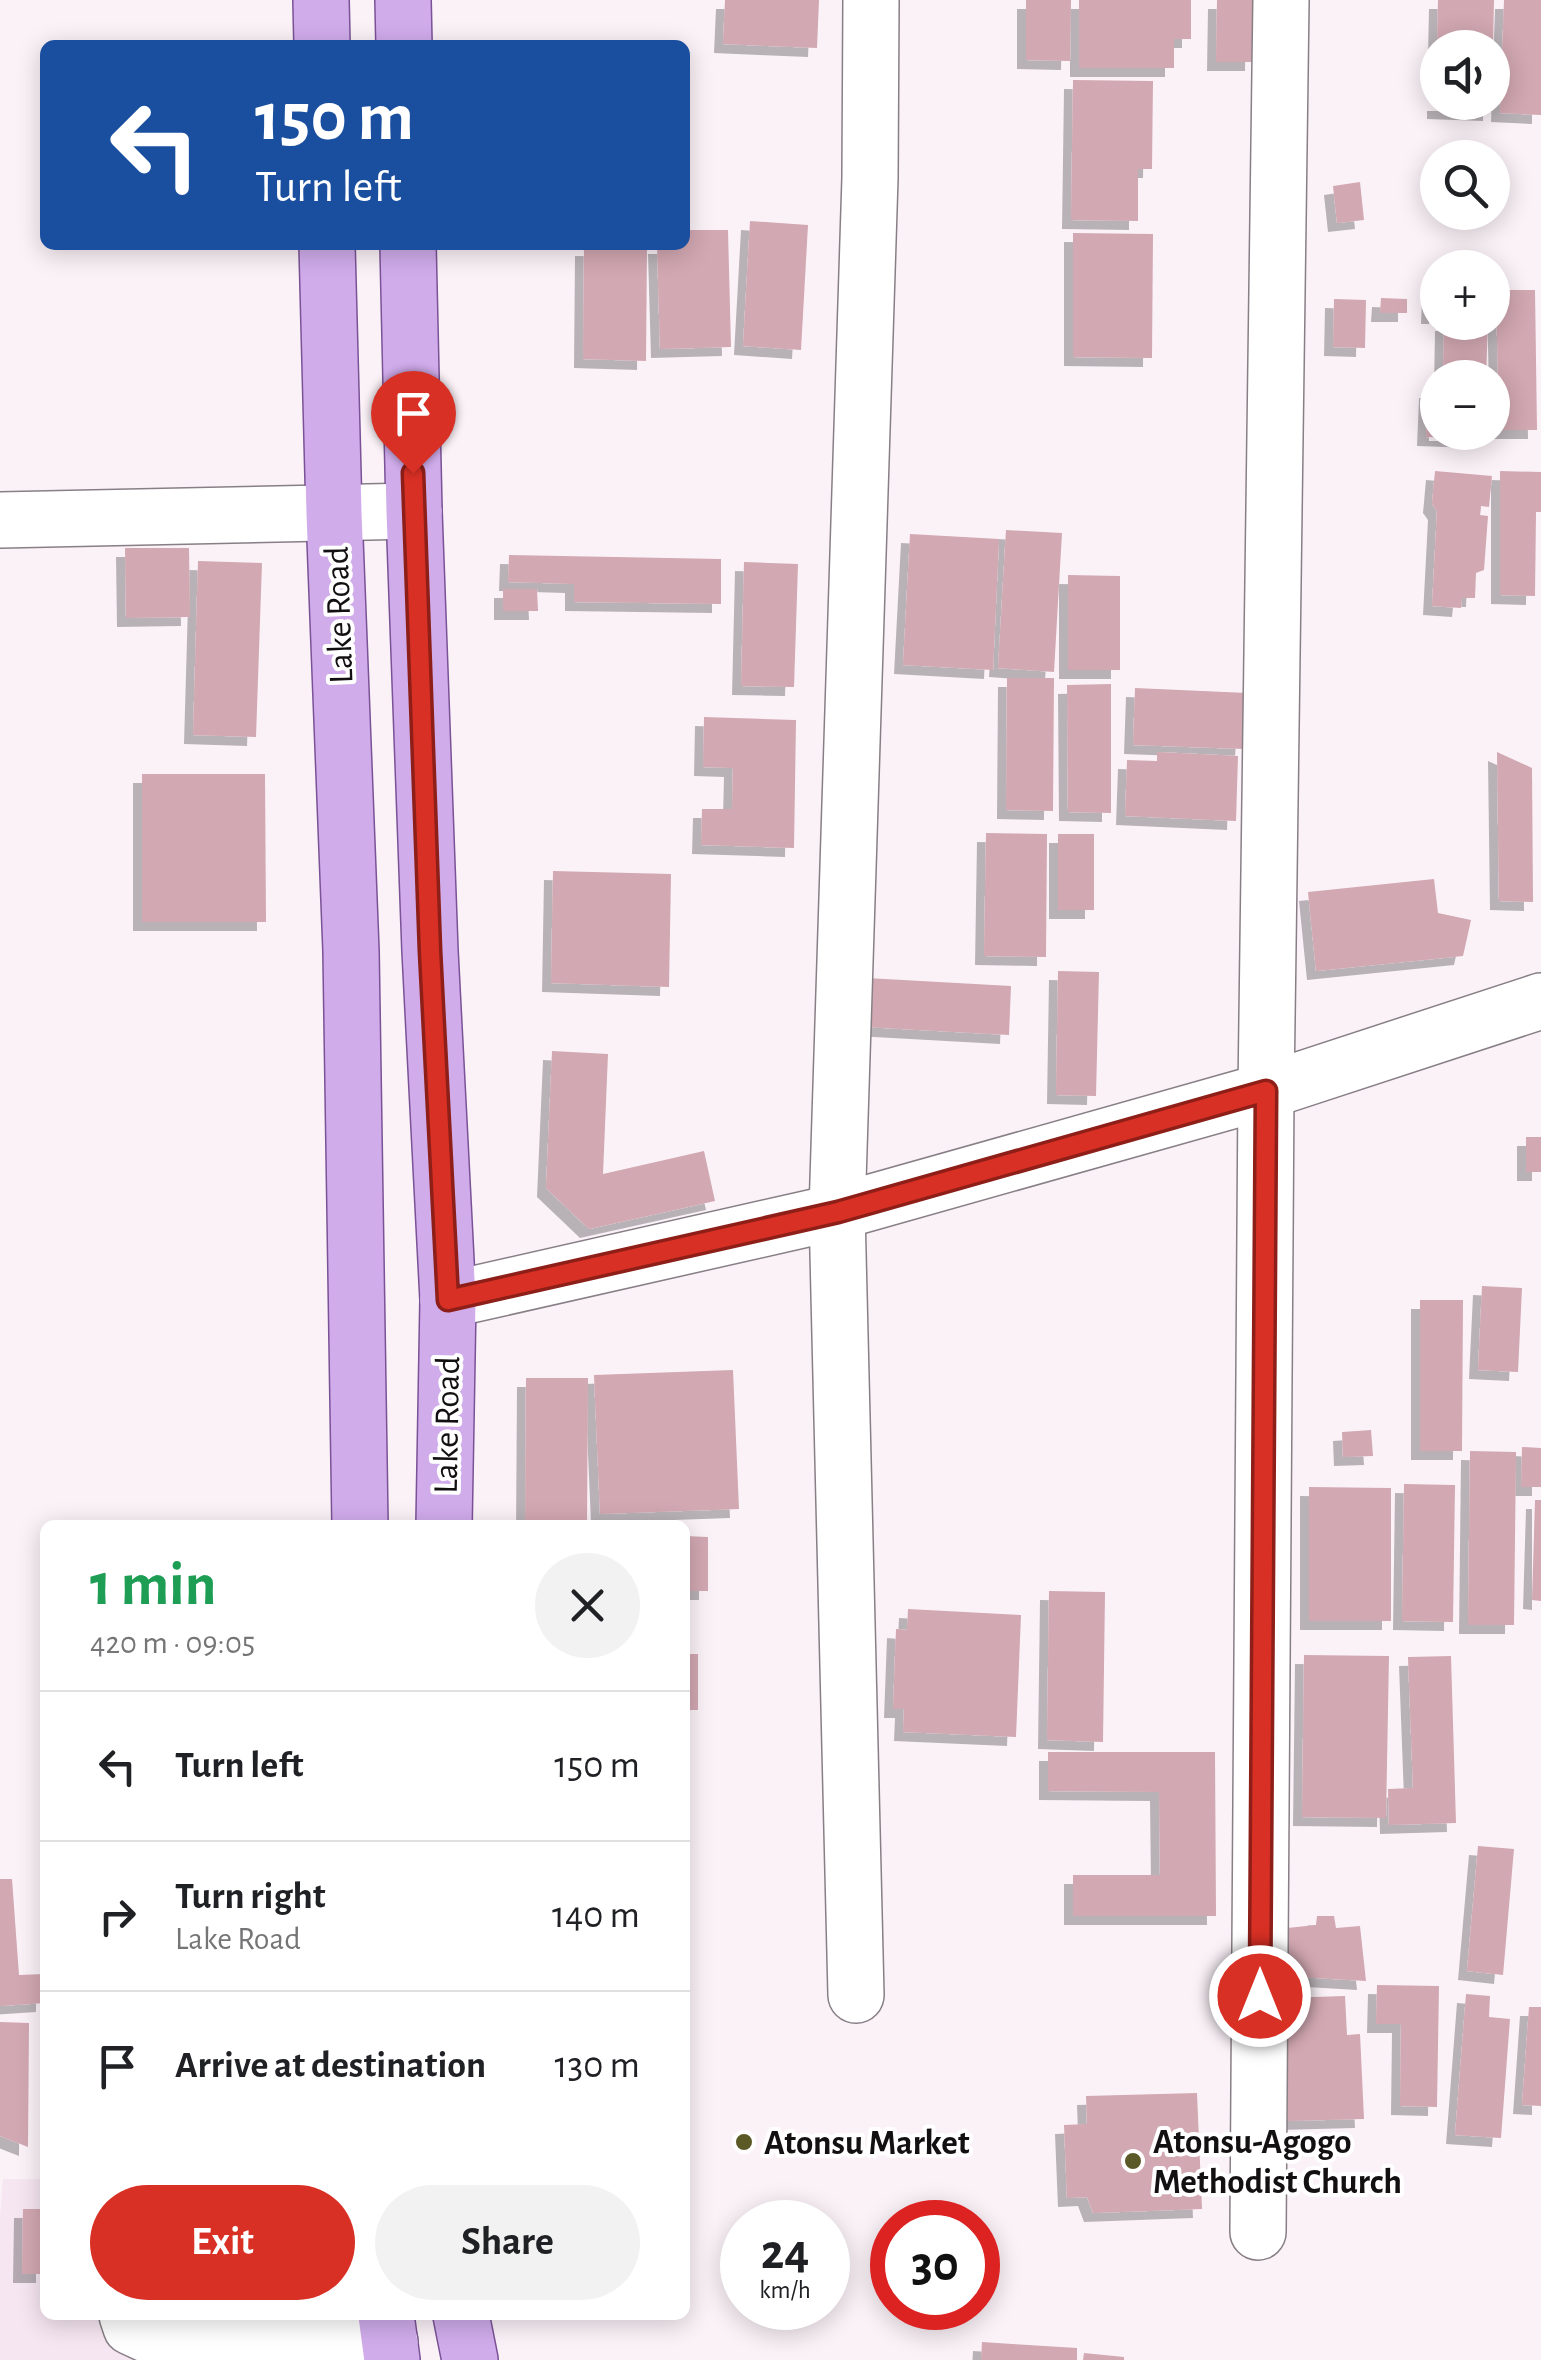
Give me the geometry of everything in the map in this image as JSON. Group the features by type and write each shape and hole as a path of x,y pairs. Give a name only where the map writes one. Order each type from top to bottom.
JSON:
{"main road":[{"path":"322,0 322,40"},
{"path":"403,0 404,40"},
{"name":"Lake Road","path":"327,250 351,951 360,1520"},
{"name":"Lake Road","path":"408,250 430,951 448,1300 444,1520"},
{"path":"462,2320 470,2360"}],"street":[{"path":"856,1995 838,1212 872,0"},
{"path":"1258,2232 1266,1091 1281,0"},
{"path":"0,520 414,511"},
{"path":"448,1300 838,1212 1266,1091 1541,1001"},
{"path":"129,2320 131,2327 158,2339 389,2339"}],"shaded area":[{"path":"3,2179 40,2179 40,2320 303,2320 305,2360 0,2360"}],"building":[{"path":"725,0 819,0 817,48 723,44"},
{"path":"1026,0 1071,0 1070,61 1026,60"},
{"path":"1079,0 1191,0 1191,39 1174,39 1174,68 1079,68"},
{"path":"1217,0 1255,0 1254,62 1216,62"},
{"path":"1438,0 1494,0 1493,30 1437,30"},
{"path":"1504,0 1541,0 1541,115 1510,113 1510,30 1503,30"},
{"path":"1073,80 1153,81 1152,169 1138,169 1138,221 1071,220"},
{"path":"1360,182 1364,220 1337,223 1333,186"},
{"path":"750,221 808,225 801,350 743,346"},
{"path":"690,230 728,230 731,347 660,349 657,250 690,250"},
{"path":"1073,233 1153,234 1152,358 1073,357"},
{"path":"584,250 647,250 646,361 583,359"},
{"path":"1510,290 1535,290 1537,430 1510,430 1510,360 1498,360 1497,340 1510,340"},
{"path":"1381,298 1407,299 1407,313 1380,313"},
{"path":"1334,299 1366,300 1365,348 1333,347"},
{"path":"1444,340 1487,340 1487,360 1443,360"},
{"path":"1435,471 1492,476 1489,507 1481,506 1480,515 1488,516 1484,570 1476,573 1475,598 1462,598 1461,608 1432,606"},
{"path":"1500,471 1541,472 1541,512 1536,512 1535,596 1500,595"},
{"path":"1006,530 1062,533 1054,672 998,668"},
{"path":"910,534 999,539 993,670 903,665"},
{"path":"125,548 189,548 190,617 126,618"},
{"path":"509,555 721,559 721,604 574,602 574,584 508,582"},
{"path":"198,561 262,563 256,737 193,735"},
{"path":"744,562 798,564 794,687 741,686"},
{"path":"1068,575 1120,576 1120,670 1068,670"},
{"path":"503,589 537,589 538,611 503,611"},
{"path":"1007,678 1054,678 1053,811 1006,810"},
{"path":"1111,684 1111,813 1068,812 1067,685"},
{"path":"1135,688 1247,693 1244,749 1133,745"},
{"path":"704,717 796,720 794,848 701,845 702,809 732,809 733,768 703,767"},
{"path":"1157,752 1238,756 1236,821 1125,816 1127,760 1157,761"},
{"path":"1497,752 1532,768 1533,902 1499,901"},
{"path":"142,774 265,774 266,922 142,922"},
{"path":"986,833 1047,834 1046,957 984,956"},
{"path":"1058,834 1094,834 1094,910 1058,910"},
{"path":"553,871 671,874 669,987 551,983"},
{"path":"1434,879 1438,913 1471,920 1463,956 1316,971 1308,892"},
{"path":"1058,971 1099,972 1096,1096 1056,1095"},
{"path":"867,978 1011,986 1009,1035 865,1027"},
{"path":"552,1051 608,1054 603,1174 704,1151 715,1201 589,1229 546,1188"},
{"path":"1526,1137 1541,1137 1541,1172 1526,1172"},
{"path":"1482,1286 1522,1288 1518,1372 1478,1370"},
{"path":"1420,1300 1463,1300 1462,1451 1420,1451"},
{"path":"733,1370 739,1509 600,1514 594,1375"},
{"path":"526,1378 588,1378 587,1520 525,1520"},
{"path":"1371,1430 1373,1456 1343,1457 1342,1432"},
{"path":"1522,1447 1541,1448 1541,1487 1521,1487"},
{"path":"1470,1451 1516,1452 1514,1625 1468,1625"},
{"path":"1404,1484 1455,1485 1453,1622 1402,1621"},
{"path":"1309,1487 1391,1488 1391,1621 1309,1621"},
{"path":"1535,1500 1541,1500 1541,1601 1532,1600"},
{"path":"690,1536 708,1537 708,1591 690,1591"},
{"path":"1049,1591 1105,1592 1103,1742 1047,1740"},
{"path":"908,1609 1021,1615 1016,1737 903,1732 904,1709 893,1709 896,1629 907,1630"},
{"path":"690,1654 698,1654 698,1710 690,1710"},
{"path":"1304,1655 1389,1656 1386,1818 1302,1817"},
{"path":"1451,1656 1456,1823 1389,1825 1388,1789 1413,1788 1408,1657"},
{"path":"1048,1752 1215,1752 1216,1916 1073,1916 1073,1875 1160,1875 1159,1792 1048,1791"},
{"path":"1478,1846 1514,1849 1503,1975 1467,1971"},
{"path":"0,1879 12,1879 19,1975 40,1974 40,2003 0,2006"},
{"path":"1317,1916 1334,1916 1336,1928 1360,1926 1366,1981 1282,1976 1287,1928 1316,1925"},
{"path":"1377,1985 1439,1986 1437,2107 1400,2106 1401,2024 1376,2024"},
{"path":"1466,1994 1490,1996 1489,2017 1510,2019 1501,2138 1455,2135"},
{"path":"1345,1996 1347,2035 1360,2034 1364,2119 1288,2121 1283,1998"},
{"path":"1529,2007 1541,2007 1541,2106 1522,2105"},
{"path":"0,2022 29,2023 28,2147 0,2136"},
{"name":"Atonsu-Agogo Methodist Church","path":"1197,2093 1202,2209 1093,2213 1087,2197 1067,2198 1064,2125 1087,2124 1086,2096"},
{"path":"23,2209 40,2209 40,2274 22,2274"},
{"path":"982,2342 1077,2348 1077,2360 981,2360"},
{"path":"1084,2353 1124,2357 1124,2360 1083,2360"}],"place":[{"name":"Atonsu Market","path":"744,2142"},
{"name":"Atonsu-Agogo Methodist Church","path":"1133,2161"}],"route":[{"path":"413,473 430,951 448,1300 838,1212 1266,1091 1260,1996"}]}
